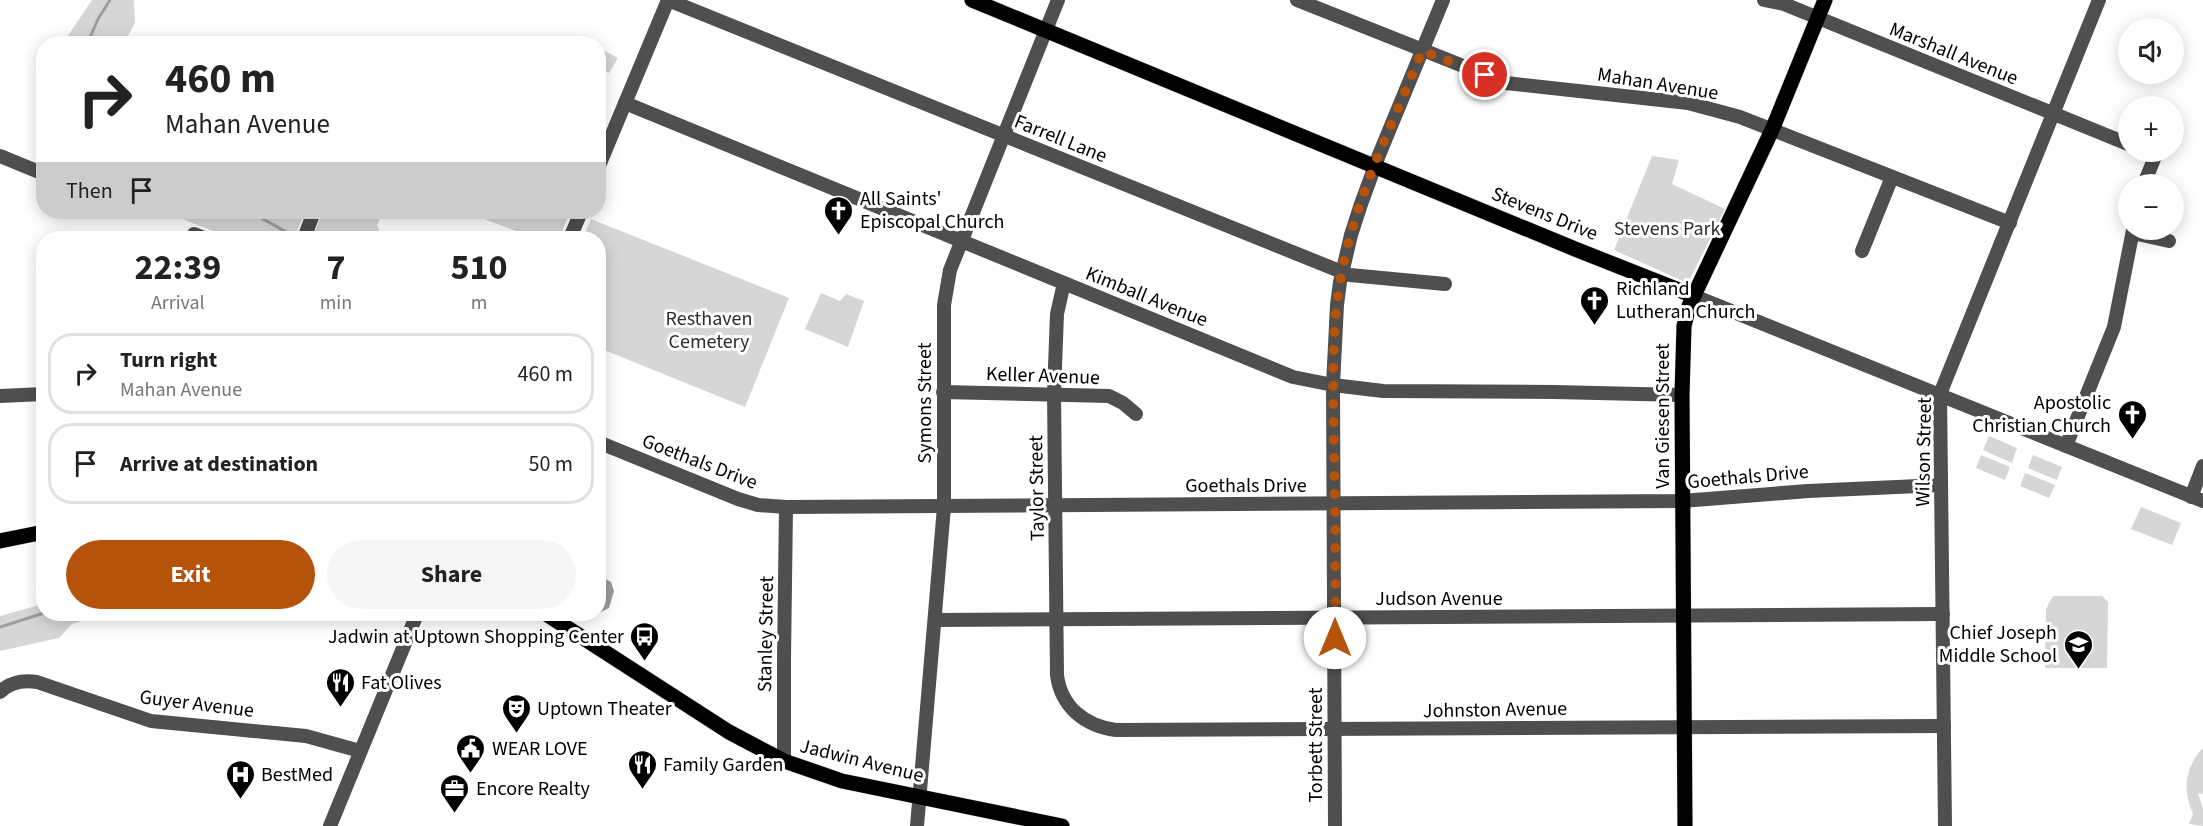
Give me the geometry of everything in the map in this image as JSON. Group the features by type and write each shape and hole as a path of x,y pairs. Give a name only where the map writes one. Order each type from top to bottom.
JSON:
{"main road":[{"name":"Stevens Drive","path":"972,0 1694,296"},
{"name":"Van Giesen Street","path":"1685,826 1682,395 1686,313 1772,130 1825,0"},
{"path":"0,541 36,534"},
{"name":"Jadwin Avenue","path":"557,621 729,732 784,761 842,781 1062,826"}],"street":[{"path":"606,149 668,0"},
{"name":"Farrell Lane","path":"668,0 1350,275 1445,284"},
{"name":"Symons Street","path":"917,826 944,507 944,305 950,270 1058,0"},
{"name":"Mahan Avenue","path":"1297,0 1506,83 1688,103 1740,117 2010,223"},
{"name":"Torbett Street","path":"1335,826 1333,385 1335,326 1342,272 1361,204 1443,0"},
{"name":"Marshall Avenue","path":"1764,0 1784,4 2118,140"},
{"name":"Wilson Street","path":"1945,826 1940,394 2099,0"},
{"name":"Kimball Avenue","path":"625,103 1293,376 1333,385 1383,391 1682,395"},
{"path":"0,156 36,171"},
{"path":"1862,251 1892,177"},
{"path":"2066,446 2114,327 2131,240"},
{"path":"2162,240 2169,242"},
{"name":"Taylor Street","path":"1061,692 1057,675 1054,393 1057,314 1064,283"},
{"name":"Stevens Drive","path":"1694,296 2197,499"},
{"name":"Keller Avenue","path":"943,392 1108,396 1123,403 1136,414"},
{"path":"0,396 36,394"},
{"name":"Goethals Drive","path":"606,445 738,499 758,505 786,507 1682,501 1808,490 1941,485"},
{"path":"2197,499 2203,466"},
{"name":"Stanley Street","path":"784,761 786,507"},
{"name":"Judson Avenue","path":"936,620 1943,614"},
{"path":"330,826 414,621"},
{"name":"Guyer Avenue","path":"0,692 18,682 37,682 151,721 306,736 360,752"},
{"name":"Johnston Avenue","path":"1061,692 1080,717 1108,729 1334,730 1944,726"}],"green space":[{"path":"92,0 134,0 135,23 128,36 68,36"},
{"path":"606,52 618,58 609,73 606,71"},
{"name":"Stevens Park","path":"1652,156 1679,160 1672,184 1725,209 1690,279 1683,281 1614,250"},
{"path":"182,219 302,219 297,231 213,231"},
{"path":"320,219 380,219 377,225 379,231 315,231"},
{"path":"484,219 567,219 562,231 516,231"},
{"name":"Resthaven Cemetery","path":"591,219 789,298 745,407 606,351 606,231 586,231"},
{"path":"821,293 840,301 846,294 864,301 848,347 805,329"},
{"path":"1989,436 2017,448 2012,463 1983,450"},
{"path":"1981,455 2010,467 2005,480 1976,468"},
{"path":"2033,455 2062,467 2057,480 2028,468"},
{"path":"2025,473 2055,485 2049,498 2020,486"},
{"path":"2141,507 2181,523 2172,545 2131,529"},
{"path":"2053,596 2102,596 2108,602 2107,668 2045,668 2046,609"},
{"path":"36,606 36,621 82,621 72,624 59,638 0,651 0,616"},
{"path":"2203,748 2203,794 2198,793 2203,808 2203,826 2189,824 2193,814 2187,796 2187,779 2192,763"}],"shaded area":[{"path":"606,579 611,582 614,591 609,608 606,610"}],"waterway":[{"path":"91,36 110,0"},
{"path":"263,219 284,231"},
{"path":"0,627 36,616"}],"place":[{"name":"All Saints' Episcopal Church","path":"839,236"},
{"name":"Richland Lutheran Church","path":"1595,326"},
{"name":"Apostolic Christian Church","path":"2132,440"},
{"name":"Jadwin at Uptown Shopping Center","path":"645,662"},
{"name":"Chief Joseph Middle School","path":"2078,670"},
{"name":"Fat Olives","path":"340,708"},
{"name":"Uptown Theater","path":"516,734"},
{"name":"WEAR LOVE","path":"471,774"},
{"name":"Family Garden","path":"642,790"},
{"name":"BestMed","path":"240,800"},
{"name":"Encore Realty","path":"455,814"}],"route":[{"path":"1335,638 1333,392 1335,326 1340,282 1351,236 1379,155 1422,51 1485,75"}]}
